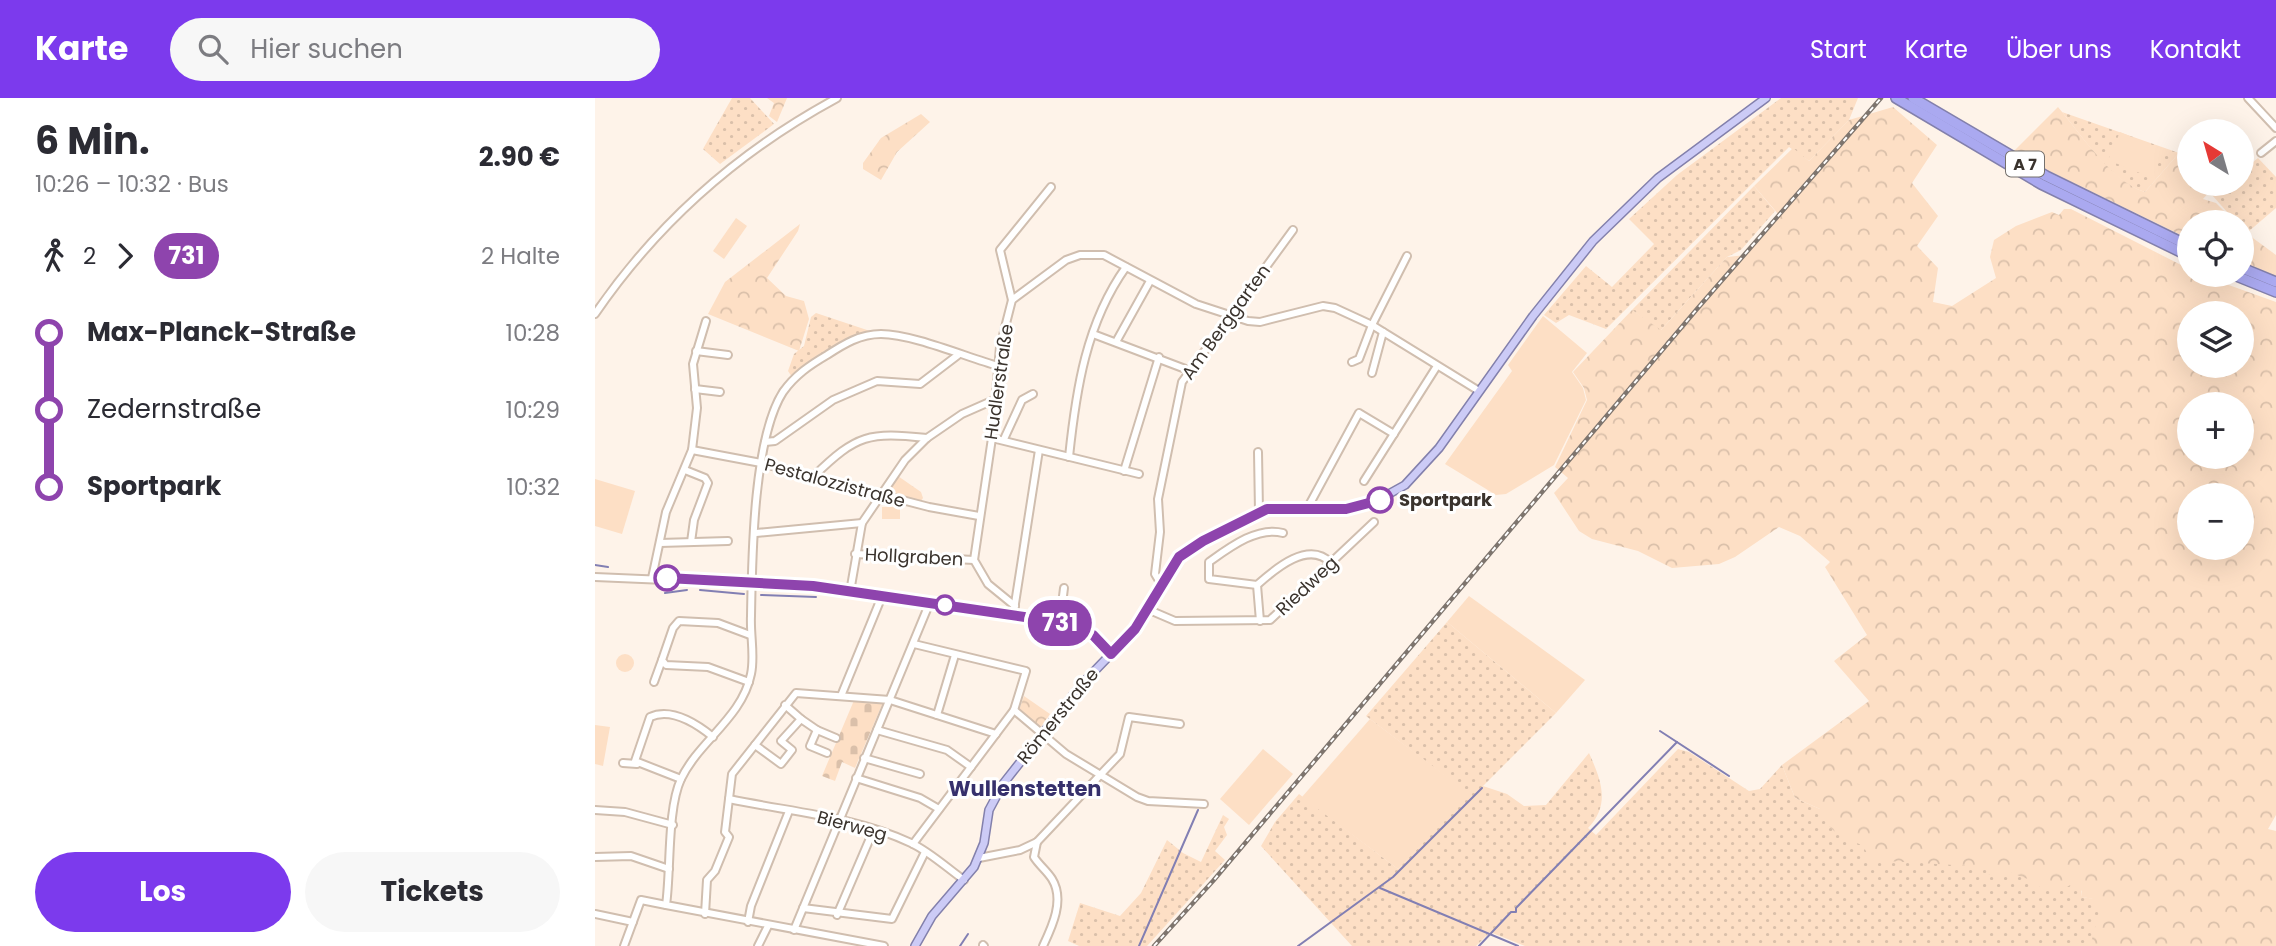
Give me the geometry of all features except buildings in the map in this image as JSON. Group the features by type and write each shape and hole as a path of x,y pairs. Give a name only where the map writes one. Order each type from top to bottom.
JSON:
{"highway":[{"name":"A 7","path":"1896,98 1913,102 2177,249"},
{"name":"A 7","path":"2151,233 2177,242"},
{"path":"2254,273 2276,282"},
{"path":"2254,283 2276,292"}],"main road":[{"name":"Römerstraße","path":"915,946 932,916 964,880 979,858 993,800 1042,734 1135,629 1161,584 1186,551 1259,511 1277,508 1346,509 1378,500 1405,485 1439,448 1560,279 1628,205 1686,157 1766,98"}],"street":[{"path":"595,314 636,258 700,192 759,145 837,98"},
{"path":"2248,98 2276,128"},
{"path":"2261,153 2276,141"},
{"path":"1012,300 1000,250 1051,187"},
{"name":"Am Berggarten","path":"1161,584 1155,574 1160,532 1158,499 1177,398 1188,370 1293,230"},
{"name":"Hudlerstraße","path":"974,559 992,438 998,366 1012,300 1050,270 1080,255 1104,255 1150,281 1227,317 1260,322 1323,306 1372,325 1479,391"},
{"path":"1356,361 1407,256"},
{"path":"1069,457 1078,383 1105,299 1126,267"},
{"path":"1116,342 1150,281"},
{"path":"652,578 666,512 692,450 696,426 692,364 706,321"},
{"path":"1372,373 1383,332"},
{"path":"666,905 673,825 681,779 734,711 750,682 753,661 750,635 752,584 761,463 765,442 782,395 791,382 814,363 856,339 881,334 901,337 998,366"},
{"path":"1093,334 1188,370"},
{"path":"696,351 728,355"},
{"path":"765,442 775,441 833,400 877,381 921,384 958,355"},
{"path":"1124,471 1159,357"},
{"path":"1364,481 1437,366"},
{"path":"695,389 720,392"},
{"path":"1004,439 1022,400 1033,394"},
{"path":"850,592 862,523 880,494 927,438 962,414 996,399"},
{"path":"1307,509 1359,413 1394,434"},
{"path":"814,476 857,440 868,435 881,433 927,438"},
{"path":"992,438 1139,474"},
{"name":"Pestalozzistraße","path":"692,450 761,463 950,512 979,516"},
{"path":"1014,615 1039,450"},
{"path":"1258,452 1259,511"},
{"path":"685,470 705,478 708,483 694,520 691,542"},
{"name":"Riedweg","path":"1147,609 1175,621 1260,621 1278,615 1374,522"},
{"path":"756,533 862,523"},
{"path":"1283,533 1272,530 1253,536 1209,562 1209,579 1257,585 1287,561 1316,553 1322,554 1331,563"},
{"path":"660,543 728,541"},
{"name":"Hollgraben","path":"855,554 974,559"},
{"path":"974,559 988,584 1014,606"},
{"path":"595,577 752,584 930,602 1069,626 1095,637 1111,654"},
{"path":"1257,585 1260,621"},
{"path":"1064,588 1061,612 1071,620 1069,626"},
{"path":"841,696 882,596"},
{"path":"794,930 930,602"},
{"path":"655,682 673,628 679,621 718,623 750,635"},
{"path":"913,844 1014,710 1026,671 914,644"},
{"path":"937,715 955,655"},
{"path":"662,660 666,665 708,667 750,682"},
{"path":"705,914 707,880 715,871 729,837 725,832 732,774 796,693 890,700 996,734"},
{"path":"785,705 817,730 836,738"},
{"path":"1014,710 1098,776 1148,801 1204,804"},
{"path":"637,764 636,756 648,722 654,715 687,719 713,737"},
{"path":"979,858 1020,850 1037,842 1120,754 1129,717 1180,724"},
{"path":"755,745 781,764 792,750 781,741 801,719"},
{"path":"817,730 810,746 827,753"},
{"path":"877,730 947,750 971,767"},
{"path":"864,758 920,774"},
{"path":"623,763 664,770 681,779"},
{"path":"856,778 920,798 939,809"},
{"name":"Bierweg","path":"729,799 839,819 874,829 913,844 964,880"},
{"path":"595,810 625,812 673,825"},
{"path":"748,922 751,906 789,810"},
{"path":"837,915 874,829"},
{"path":"1037,842 1034,857 1051,878 1058,897 1054,919 1043,946"},
{"path":"803,908 837,915 891,919 925,852"},
{"path":"595,857 631,856 669,869"},
{"path":"624,946 643,899 705,914 856,938 884,946"},
{"path":"595,914 633,922"},
{"path":"758,946 768,926"}],"green space":[{"path":"732,98 750,98 774,124 720,164 703,149"},
{"path":"767,98 787,98 777,122 769,116 774,103"},
{"path":"1781,98 1858,98 1849,120 1809,161 1789,147 1606,329 1569,315 1556,323 1544,315 1586,266 1612,287 1654,244 1629,219 1677,175"},
{"path":"1893,107 1937,145 1912,183 1938,216 1917,246 1938,268 1933,302 1952,306 1996,278 1990,257 1994,240 2016,226 2052,212 2059,215 2064,209 2071,209 2177,263 2177,287 2234,287 2276,302 2276,815 2268,829 2276,831 2276,946 2090,946 2102,902 2095,903 2093,899 2082,897 2082,891 2072,884 2060,891 2043,890 2033,881 2009,872 1989,875 1987,867 1870,860 1863,845 1836,833 1826,822 1820,809 1795,798 1782,765 1869,701 1834,661 1867,635 1825,567 1830,562 1800,536 1779,527 1735,557 1719,564 1672,568 1638,551 1592,539 1579,531 1554,493 1568,478 1555,467 1587,400 1584,388 1573,372 1632,310 1661,330 1727,257 1746,255 1779,215 1754,186 1793,148 1809,161 1849,120"},
{"path":"2058,107 2109,168 2133,187 2145,192 2177,155 2177,196 2206,196 2203,199 2216,203 2223,210 2177,210 2177,233 2012,153"},
{"path":"2062,112 2177,152 2177,155 2145,192 2121,179 2089,146"},
{"path":"921,114 930,122 897,152 881,180 863,169 863,163 881,138"},
{"path":"2120,132 2164,150 2152,178 2108,160"},
{"path":"2258,158 2276,177 2276,208 2254,227 2254,210 2225,210 2213,196 2254,196 2254,161"},
{"path":"1754,186 1775,211 1741,250 1727,257 1660,331 1632,310"},
{"path":"736,218 747,226 724,259 713,251"},
{"path":"800,224 767,278 786,296 804,301 809,319 799,351 708,314 725,282"},
{"path":"2254,239 2276,255 2276,277 2254,267"},
{"path":"816,313 873,332 849,338 792,377 788,371 794,354 804,346 811,317"},
{"path":"1543,316 1587,353 1572,372 1583,388 1586,400 1554,465 1506,494 1496,495 1445,464 1512,371 1508,365"},
{"path":"895,474 921,492 923,498 919,504 881,493"},
{"path":"595,479 635,491 622,534 595,526"},
{"path":"882,507 900,507 900,519 882,519"},
{"path":"1469,596 1585,680 1556,713 1447,622"},
{"path":"1447,622 1556,713 1483,786 1507,794 1524,806 1546,805 1589,753 1602,792 1600,810 1588,828 1596,835 1678,749 1689,752 1749,791 1760,789 1782,765 1795,798 1820,809 2013,869 2081,885 2082,897 2172,911 2224,946 1525,946 1490,932 1476,946 1352,946 1261,846 1275,822 1299,794 1398,869 1469,794 1366,716"},
{"path":"625,654 631,657 634,663 631,669 625,672 619,669 616,663 619,657"},
{"path":"1024,696 1050,714 1041,727 1019,710"},
{"path":"855,698 884,700 855,768 842,762 835,781 822,776"},
{"path":"1370,719 1470,794 1398,869 1302,797"},
{"path":"595,725 610,727 603,766 595,764"},
{"path":"1263,749 1293,774 1249,825 1220,799"},
{"path":"1223,815 1229,819 1224,827 1227,835 1215,851 1225,860 1147,946 1079,946 1068,941 1080,903 1120,916 1141,893 1167,840 1183,853 1201,862"}],"waterway":[{"path":"595,565 608,567"},
{"path":"665,593 687,590"},
{"path":"700,590 744,594"},
{"path":"761,595 816,597"},
{"path":"1660,731 1729,776"},
{"path":"1479,946 1511,912 1516,912 1516,908 1677,742"},
{"path":"1298,946 1393,877 1482,788"},
{"path":"1139,946 1198,810"},
{"path":"1380,888 1518,946"},
{"path":"960,946 968,934"}],"railway":[{"path":"1154,946 1213,881 1697,309 1881,98"}],"bus line":[{"name":"731","path":"667,578 813,586 838,592 857,592 1045,620 1093,635 1111,654 1135,629 1179,557 1203,541 1267,509 1346,509 1380,500"}],"place":[{"name":"Sportpark","path":"1380,500"}],"district":[{"name":"Wullenstetten","path":"1025,789"}]}
